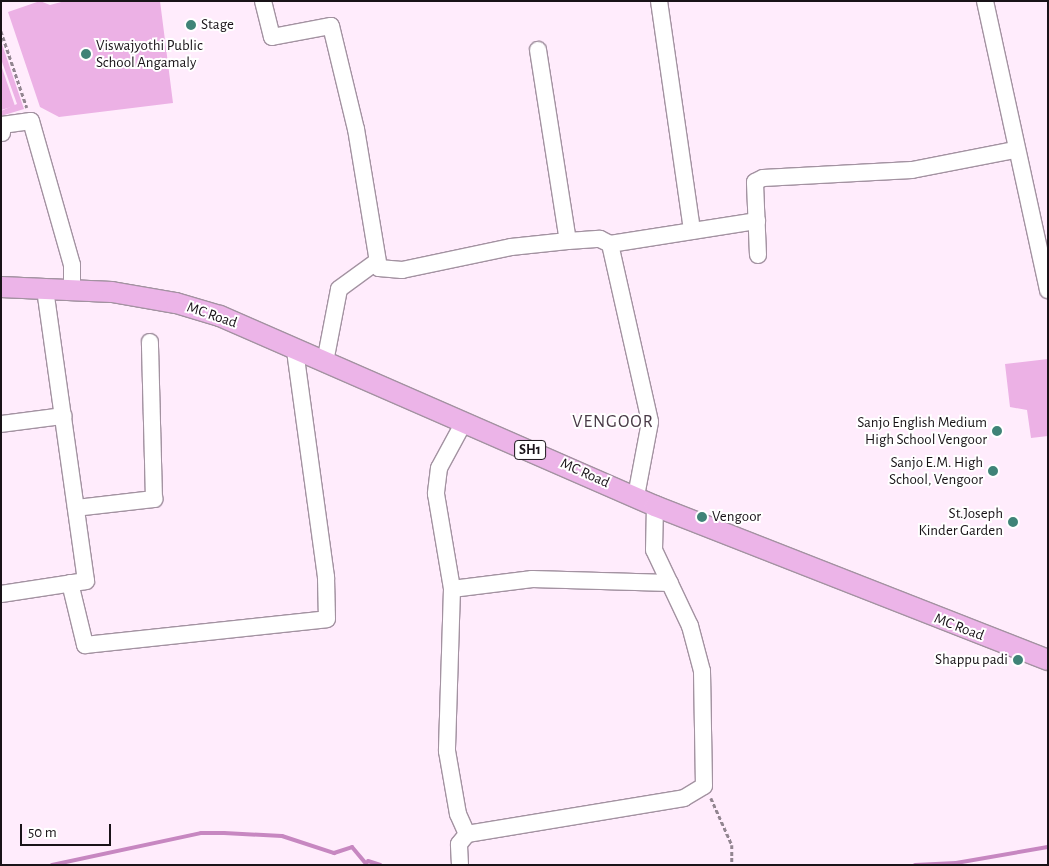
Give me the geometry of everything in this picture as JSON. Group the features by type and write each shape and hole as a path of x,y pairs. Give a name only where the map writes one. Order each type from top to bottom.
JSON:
{"main road":[{"name":"MC Road","path":"1,286 72,289 176,302 220,316 636,496 655,506 1048,660"}],"street":[{"path":"263,1 272,37 332,26 356,129 376,262 387,271 402,270 511,247 600,239 610,244 756,221"},
{"path":"659,1 692,231"},
{"path":"984,1 1015,150 1043,252 1048,290"},
{"path":"538,50 568,241"},
{"path":"2,128 31,120 72,265 72,289"},
{"path":"758,255 755,182 763,178 912,170 1015,150"},
{"path":"610,244 650,422 636,496"},
{"path":"325,362 339,289 376,262"},
{"path":"1,594 86,581 46,288"},
{"path":"76,508 154,498 150,342"},
{"path":"70,583 85,645 327,619 326,577 295,350"},
{"path":"1,424 63,416"},
{"path":"464,422 439,468 436,494 452,589 448,751 458,814 467,834"},
{"path":"460,864 459,844 467,834 684,798 704,786 702,672 690,626 654,550 655,506"},
{"path":"452,589 532,579 670,583"}],"path":[{"path":"1,31 28,114"},
{"path":"704,786 722,814 732,845 732,865"}],"shaded area":[{"name":"Viswajyothi Public School Angamaly","path":"40,1 50,5 65,1 160,1 173,103 59,117 40,107 8,12"},
{"path":"1,41 24,109 1,116 1,111 17,104 1,59"},
{"path":"1,65 15,106 1,110"},
{"path":"1048,359 1048,436 1031,438 1027,410 1010,407 1005,364"}],"waterway":[{"path":"52,865 201,833 282,836 334,853 352,847 367,865"},
{"path":"915,865 956,863 1048,847"},
{"path":"368,861 380,865"}],"place":[{"name":"Stage","path":"191,25"},
{"name":"Viswajyothi Public School Angamaly","path":"86,54"},
{"name":"Sanjo English Medium High School Vengoor","path":"997,431"},
{"name":"Sanjo E.M. High School, Vengoor","path":"993,471"},
{"name":"Vengoor","path":"702,517"},
{"name":"St.Joseph Kinder Garden","path":"1013,522"},
{"name":"Shappu padi","path":"1018,660"}],"district":[{"name":"VENGOOR","path":"613,422"}]}
